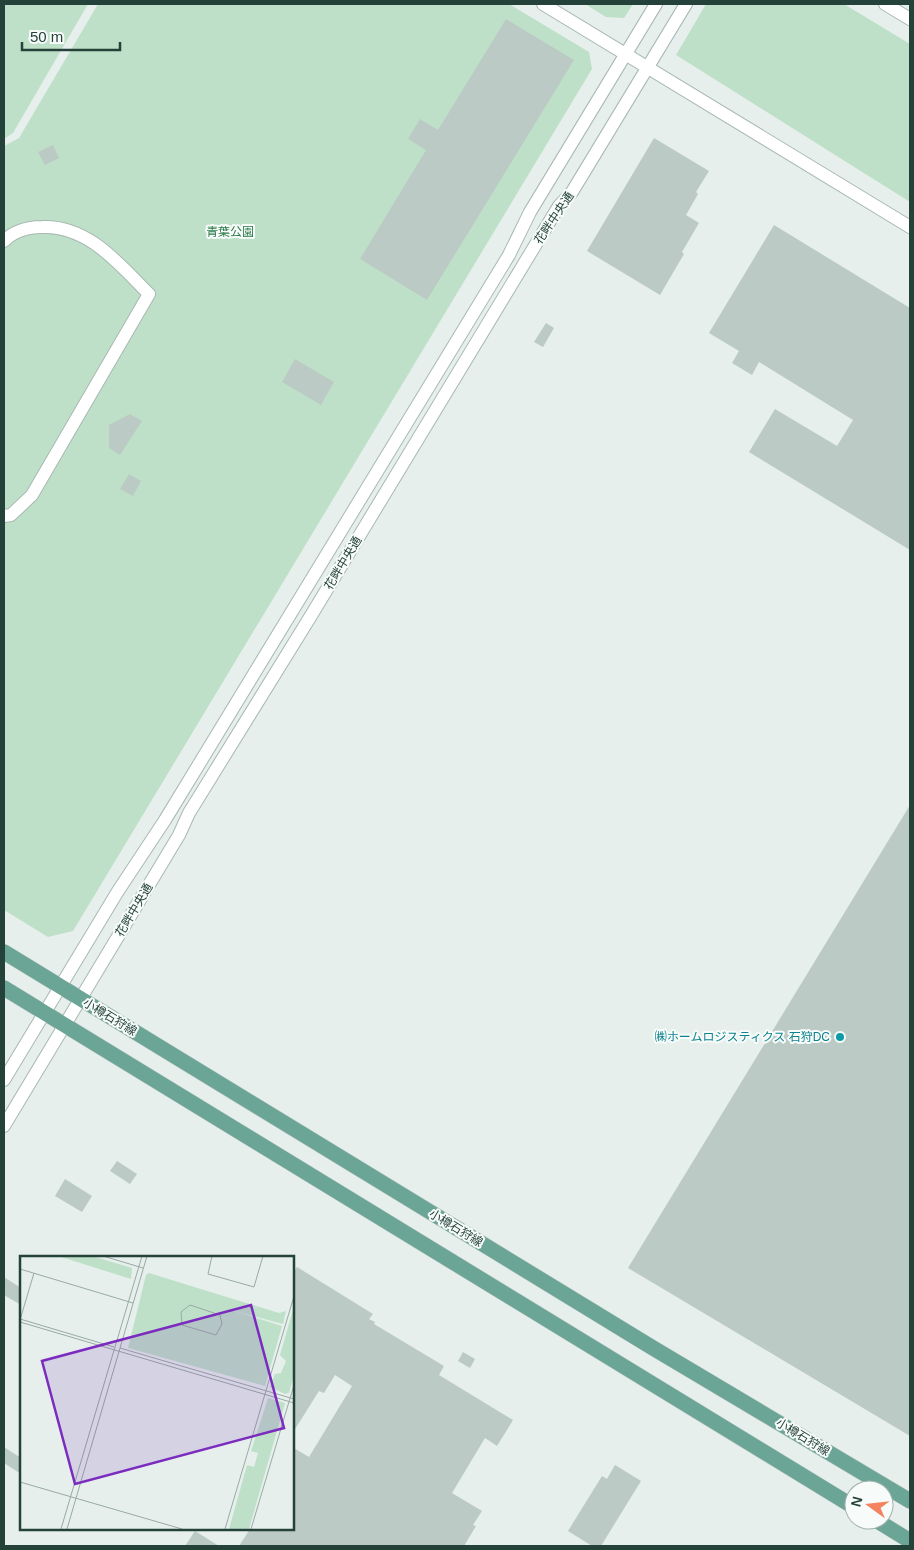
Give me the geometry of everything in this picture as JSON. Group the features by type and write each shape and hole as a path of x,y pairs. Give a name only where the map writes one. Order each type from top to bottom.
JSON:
{"main road":[{"name":"小樽石狩線","path":"4,952 653,1348 910,1501"},
{"path":"4,988 844,1501"},
{"path":"892,1530 910,1541"}],"street":[{"path":"543,4 910,227"},
{"name":"花畔中央通","path":"4,1080 118,891 165,820 504,264 530,212 656,4"},
{"name":"花畔中央通","path":"4,1126 179,835 189,813 554,215 572,192 686,4"},
{"path":"885,4 910,19"},
{"path":"4,241 26,229 53,226 68,230 94,242 149,294 32,494 11,515 4,516"}],"green space":[{"path":"4,4 88,4 13,133 4,139"},
{"name":"青葉公園","path":"98,4 509,4 589,52 592,69 73,931 48,937 4,910 4,146 19,138"},
{"path":"585,4 633,4 624,18 606,17"},
{"path":"706,4 844,4 910,44 910,202 676,55"}],"building":[{"path":"506,19 574,60 427,300 360,259 426,150 408,139 420,119 438,130"},
{"path":"654,138 709,171 696,192 698,194 686,215 699,223 682,252 684,254 660,295 587,251"},
{"path":"53,145 59,158 45,165 38,152"},
{"path":"774,225 910,308 910,550 749,452 775,409 837,446 853,420 759,362 752,375 732,363 739,351 709,333"},
{"path":"546,323 554,328 543,347 534,342"},
{"path":"295,359 334,382 321,405 282,382"},
{"path":"130,414 142,421 120,455 109,448 109,425"},
{"path":"129,474 141,481 133,496 120,489"},
{"name":"㈱ホームロジスティクス 石狩DC","path":"910,805 910,1436 628,1268"},
{"path":"117,1161 137,1174 130,1184 110,1171"},
{"path":"65,1179 92,1196 82,1212 55,1196"},
{"path":"297,1267 373,1314 369,1319 375,1322 374,1324 444,1366 439,1375 513,1420 497,1446 485,1438 452,1493 482,1511 473,1525 476,1526 464,1546 239,1546 249,1530 294,1530 294,1448 309,1457 352,1386 335,1375 324,1393 319,1391 294,1431 294,1271"},
{"path":"4,1277 20,1287 20,1304 4,1295"},
{"path":"463,1352 475,1359 470,1368 458,1361"},
{"path":"4,1447 20,1457 20,1473 4,1463"},
{"path":"615,1465 641,1481 601,1546 592,1546 568,1531 602,1476 607,1479"},
{"path":"195,1531 219,1546 185,1546"}],"place":[{"name":"㈱ホームロジスティクス 石狩DC","path":"840,1037"}]}
